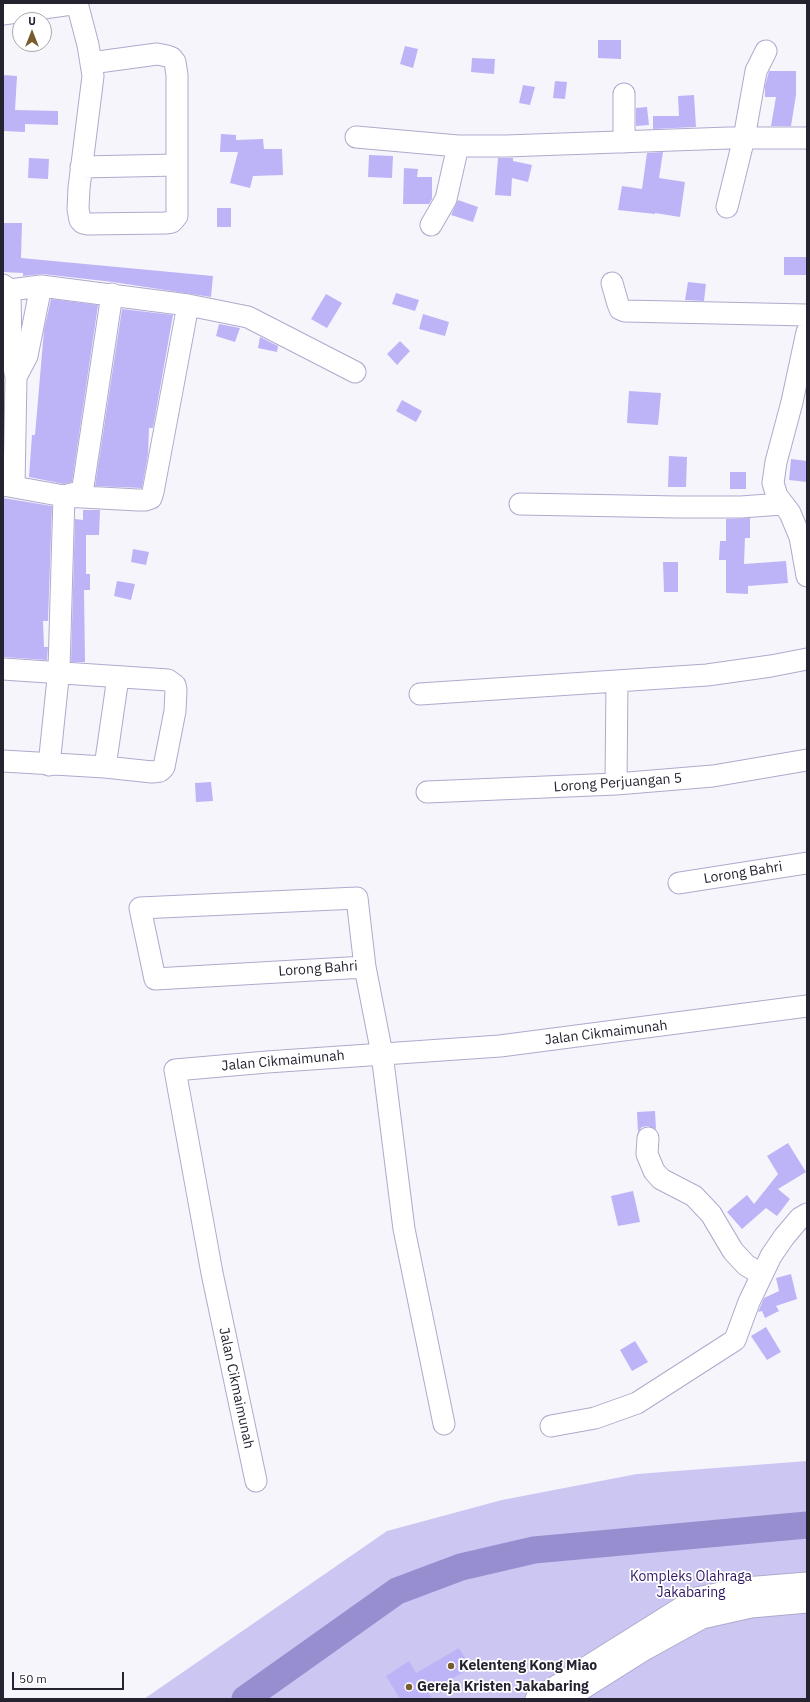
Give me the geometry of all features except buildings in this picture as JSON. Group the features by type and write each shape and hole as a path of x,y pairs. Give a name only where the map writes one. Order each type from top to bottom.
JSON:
{"street":[{"path":"3,14 77,3 88,45 93,76 92,93 86,122 78,209 78,216 83,223 157,224 172,222 177,216 177,75 175,62 172,58 157,54 91,63"},
{"path":"727,206 744,138 756,70 766,51"},
{"path":"624,94 624,142"},
{"path":"356,137 458,146 744,138 807,138"},
{"path":"431,225 446,199 458,146"},
{"path":"81,167 177,165"},
{"path":"612,283 620,309 625,312 807,315"},
{"path":"16,377 27,356 41,286"},
{"path":"188,305 151,498 138,500 64,496 9,486 16,377 11,354 7,287 41,286 112,294 188,305 248,317 355,372"},
{"path":"64,496 80,492 83,487 112,294"},
{"path":"806,339 792,402 776,462 773,482 774,489 793,509 807,576"},
{"path":"49,765 59,673 64,496"},
{"path":"520,504 793,509"},
{"path":"420,694 706,675 771,666 807,659"},
{"path":"3,669 168,680 176,687 175,711 164,767 160,771 152,772 105,767 49,765 3,761"},
{"path":"105,767 118,677"},
{"path":"616,784 617,681"},
{"name":"Lorong Perjuangan 5","path":"427,792 616,784 713,776 807,760"},
{"name":"Lorong Bahri","path":"679,883 807,863"},
{"name":"Lorong Bahri","path":"357,898 365,967 155,980 140,908 357,898"},
{"path":"365,967 382,1054 404,1229 444,1424"},
{"name":"Jalan Cikmaimunah","path":"256,1481 212,1273 175,1070 500,1046 807,1006"},
{"path":"648,1138 647,1154 654,1171 661,1179 694,1196 711,1214 733,1251 746,1265 762,1275"},
{"path":"551,1426 595,1418 637,1403 735,1340 749,1302 771,1256 800,1218 807,1214"},
{"path":"536,1699 697,1598 745,1588 807,1582"},
{"path":"566,1699 642,1652 702,1618 751,1607 807,1602"}],"green space":[{"name":"Kompleks Olahraga Jakabaring","path":"807,1461 807,1699 144,1699 387,1531 502,1500 637,1474"}],"waterway":[{"path":"245,1699 397,1591 461,1567 534,1550 807,1525"}],"place":[{"name":"Kelenteng Kong Miao","path":"451,1666"},
{"name":"Gereja Kristen Jakabaring","path":"409,1687"}]}
